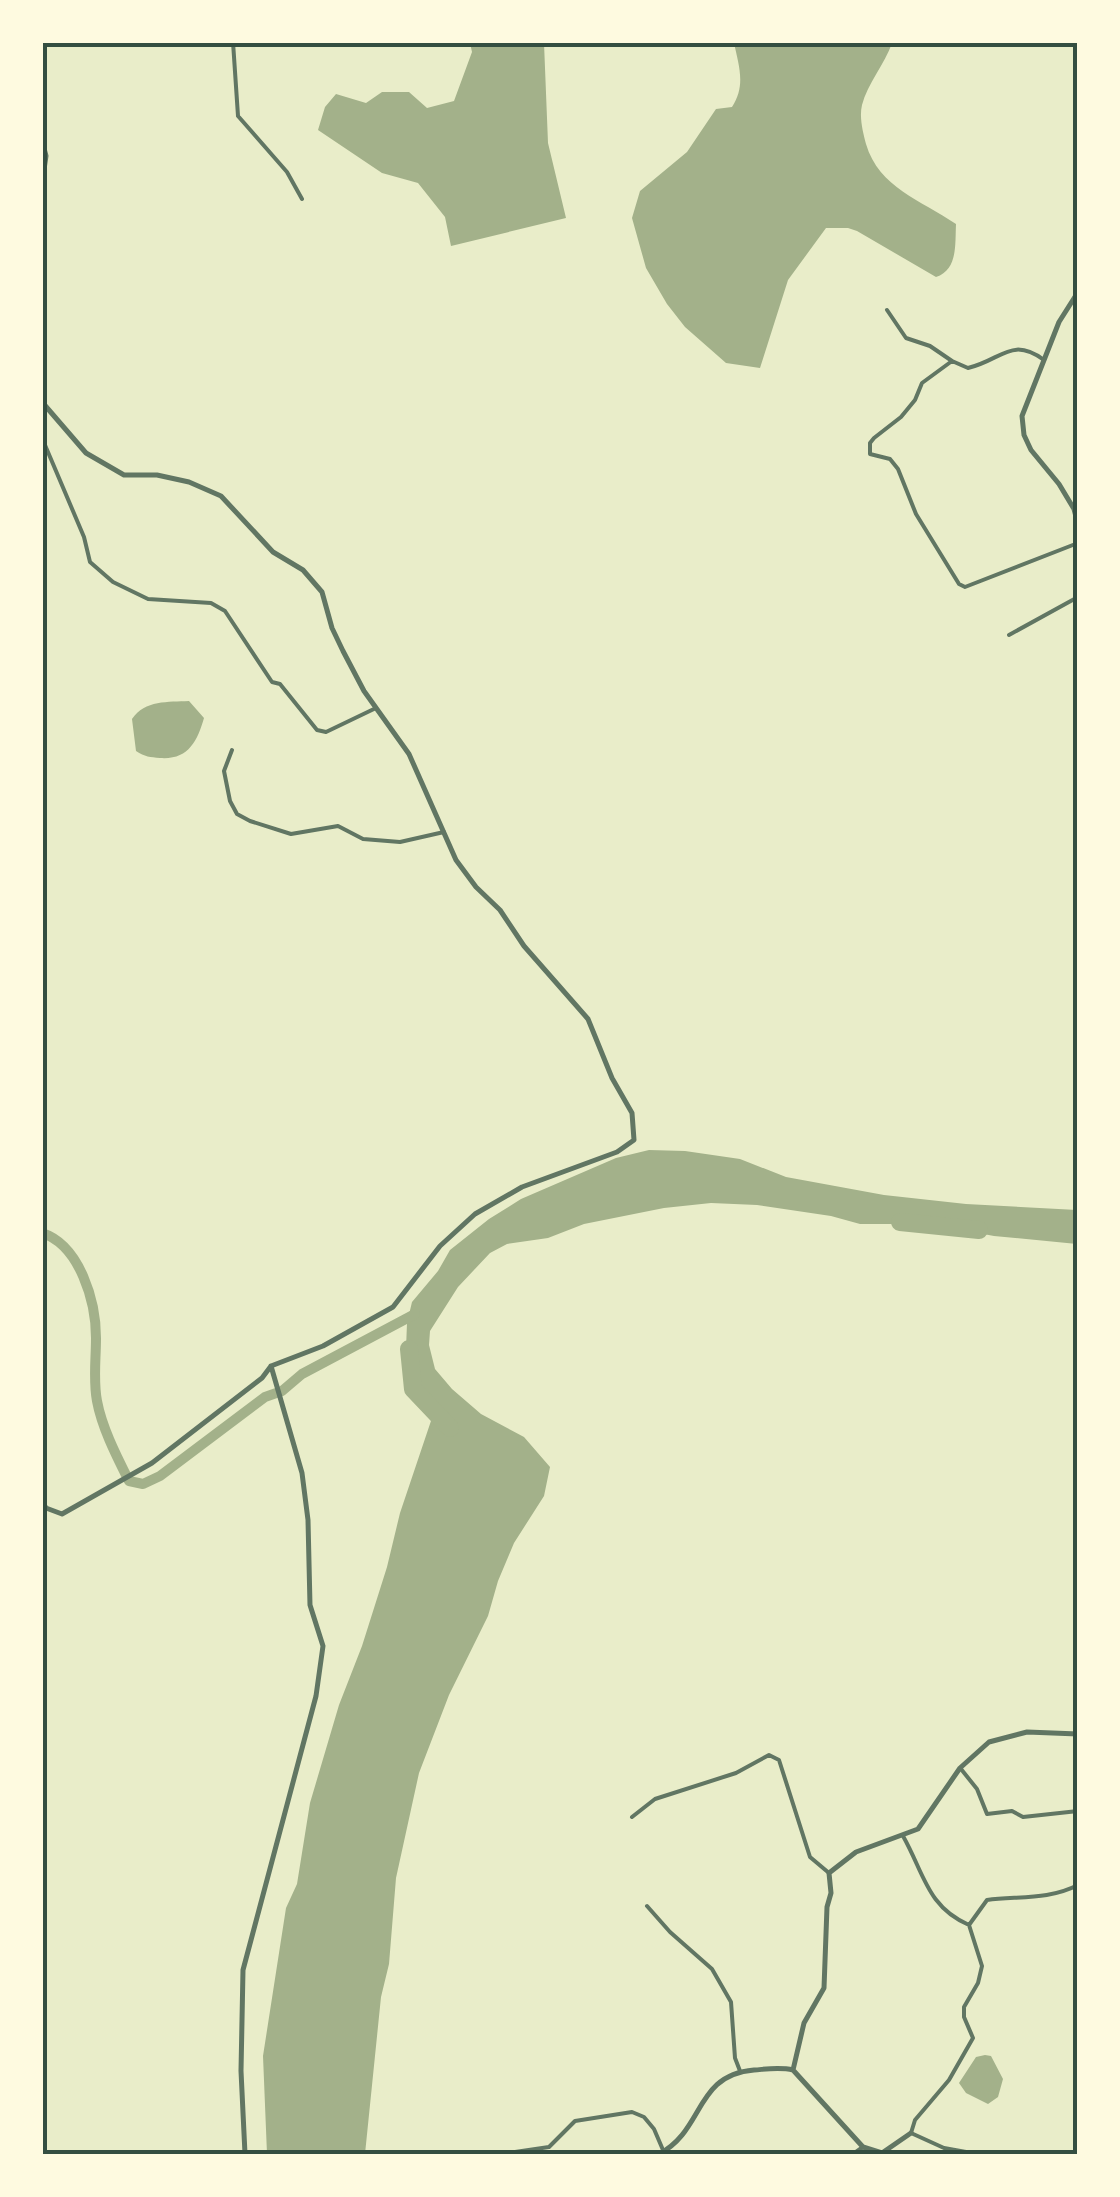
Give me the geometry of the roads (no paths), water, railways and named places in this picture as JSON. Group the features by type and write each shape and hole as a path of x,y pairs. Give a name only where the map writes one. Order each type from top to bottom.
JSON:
{"street":[{"path":"234,42 238,116 287,172 302,199"},
{"path":"42,141 46,156 42,183"},
{"path":"1078,292 1059,322 1022,416 1031,450 1059,484 1078,524"},
{"path":"887,310 906,338 930,346 968,368 1014,348 1028,349 1045,361"},
{"path":"952,361 922,383 915,400 874,438 869,450 870,454 890,459 898,469 916,514 959,584 966,587 1078,543"},
{"path":"42,402 86,453 124,475 157,474 190,482 221,496 273,552 303,570 322,592 332,628 376,708 409,754 456,860 588,1018 612,1078 632,1113 634,1140 617,1152 522,1187 475,1214 440,1246 392,1307 323,1346 271,1366 262,1378 152,1464 62,1514 46,1508 42,1502"},
{"path":"42,438 84,537 90,562 113,582 148,599 212,603 225,611 272,682 280,684 317,730 326,732 376,708"},
{"path":"1009,635 1078,598"},
{"path":"232,750 224,772 230,802 237,814 250,821 291,834 338,826 363,839 400,842 444,832"},
{"path":"244,2154 243,1970 316,1696 323,1646 310,1606 308,1520 302,1473 271,1366"},
{"path":"829,1872 856,1852 918,1829 960,1768 988,1742 1027,1732 1078,1734"},
{"path":"632,1817 655,1799 736,1773 769,1754 780,1760 810,1857 829,1872 831,1893 824,1988 804,2023 793,2070"},
{"path":"960,1768 977,1789 987,1814 1012,1811 1031,1816 1078,1811"},
{"path":"501,2154 549,2148 576,2121 632,2112 644,2117 654,2129 662,2153 682,2138 717,2083 740,2071 781,2067 793,2070 863,2147 882,2153 911,2132 915,2120 949,2080 974,2038 964,2008 978,1983 982,1966 970,1924 944,1912 928,1890 902,1835"},
{"path":"970,1924 987,1900 1022,1900 1078,1884"},
{"path":"647,1906 712,1969 731,2002 735,2058 740,2071"},
{"path":"911,2132 944,2148 977,2154"},
{"path":"853,2154 863,2147"}],"waterway":[{"path":"900,1222 979,1230"},
{"path":"42,1233 66,1249 89,1292 95,1324 97,1401 106,1432 129,1481 143,1484 160,1476 265,1397 415,1314"},
{"path":"409,1349 413,1389 450,1428"}]}
